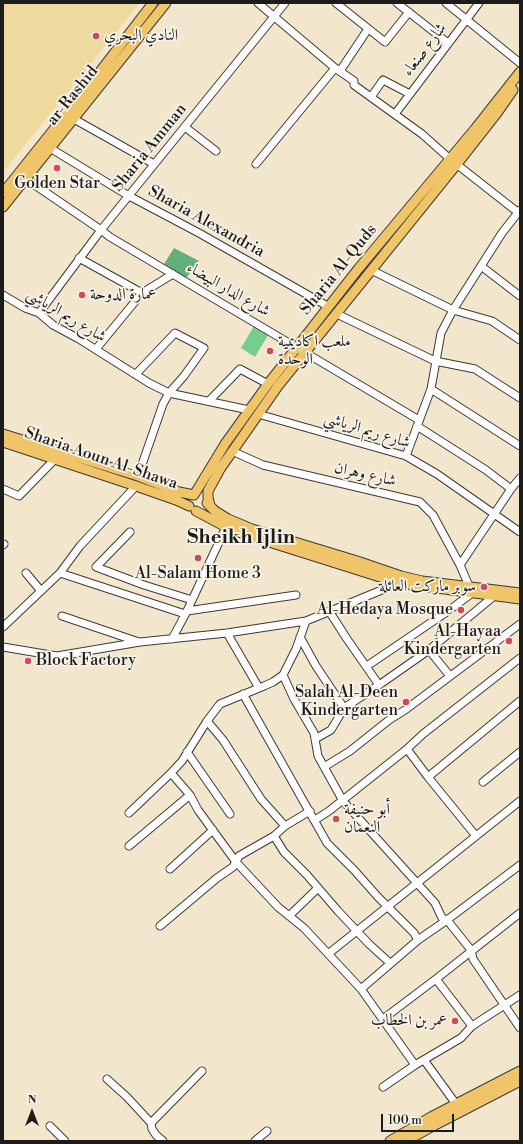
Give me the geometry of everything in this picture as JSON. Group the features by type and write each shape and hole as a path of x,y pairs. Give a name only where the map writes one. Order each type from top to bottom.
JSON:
{"main road":[{"name":"ar-Rashid","path":"3,193 153,3"},
{"name":"ar-Rashid","path":"3,207 166,3"},
{"name":"Sharia Al-Quds","path":"194,495 225,444 278,386 337,314 454,162 520,72"},
{"name":"Sharia Al-Quds","path":"207,503 208,491 232,451 268,384 359,268 497,113 520,81"},
{"name":"Sharia Aoun Al-Shawa","path":"6,433 138,476 183,493 194,495"},
{"name":"Sharia Aoun Al-Shawa","path":"3,442 176,500 226,527 254,538 399,583 520,593"},
{"path":"183,493 192,491 199,487"},
{"path":"194,495 201,496 207,503 203,508 192,509 188,501 194,495"},
{"name":"Sharia Aoun Al-Shawa","path":"207,503 228,520 401,576 494,596 520,599"},
{"path":"390,1141 456,1104 520,1071"},
{"path":"406,1141 520,1081"}],"street":[{"path":"258,3 354,81 354,85 422,134 454,162 519,212 502,233 453,310 441,333 431,389 406,456"},
{"name":"Sharia Amman","path":"39,313 101,230 285,3"},
{"path":"336,3 385,42 409,12"},
{"path":"397,3 448,43"},
{"path":"446,3 520,63"},
{"name":"شارع صنعاء","path":"395,114 479,3"},
{"path":"256,164 338,69 368,29"},
{"path":"371,97 383,80 410,94"},
{"path":"74,119 154,164"},
{"path":"185,127 216,151"},
{"name":"Sharia Alexandria","path":"50,148 129,196 199,233 329,307"},
{"name":"شارع الدار البيضاء","path":"26,179 110,237 306,352 418,423 511,489"},
{"path":"79,258 142,293"},
{"path":"481,266 520,296"},
{"path":"371,270 453,310 492,321 520,340"},
{"path":"96,349 142,293 173,274"},
{"name":"شارع ريم الرياشي","path":"3,294 25,308 39,313 53,325 96,349 149,383 169,393 253,412 406,456 437,474 520,532"},
{"path":"337,314 435,361 475,369 520,398"},
{"path":"136,374 175,333 204,348 184,376 169,393 163,404 138,476"},
{"path":"209,401 240,369 268,384"},
{"path":"431,389 520,446"},
{"name":"شارع وهران","path":"232,451 263,464 420,502 433,515 460,565 470,590"},
{"path":"3,489 19,496 55,459"},
{"path":"460,565 520,478"},
{"path":"3,627 60,573 80,546 136,486"},
{"path":"172,639 226,527"},
{"path":"130,532 96,567 144,585 192,600"},
{"path":"26,573 41,591"},
{"path":"60,573 186,612 296,595"},
{"path":"3,647 57,656 140,642 227,633 306,621 399,583"},
{"path":"367,666 448,611 470,590"},
{"path":"315,739 331,730 344,708 429,650 494,596"},
{"path":"329,611 379,685"},
{"path":"62,616 140,642"},
{"path":"129,813 171,773 182,760 207,720 220,704 273,682 283,674 296,649 306,621"},
{"path":"324,767 350,751 389,720 405,710 520,624"},
{"path":"227,633 259,688"},
{"path":"300,637 316,666 344,708"},
{"path":"429,650 450,676"},
{"path":"315,820 329,812 407,749 423,734 520,658"},
{"path":"283,674 294,699 314,733 318,756 343,800 435,903 442,918 447,920 471,950 473,959 520,1028"},
{"path":"243,694 327,843 414,933 418,940"},
{"path":"428,778 520,702"},
{"path":"207,720 223,740 261,799 285,826"},
{"path":"407,749 428,778 476,836"},
{"path":"187,752 230,814"},
{"path":"483,782 520,752"},
{"path":"171,773 190,795 236,862 278,907 304,928 361,989 415,1065"},
{"path":"129,846 190,795"},
{"path":"328,954 520,801"},
{"path":"160,926 232,867 239,856 274,836 285,826 310,811"},
{"path":"170,869 213,830"},
{"path":"274,836 284,852 369,944 390,963"},
{"path":"361,989 418,940 520,866"},
{"path":"289,916 318,888"},
{"path":"383,1019 520,912"},
{"path":"436,979 472,1026"},
{"path":"383,1087 415,1065 462,1038 472,1026 520,995"},
{"path":"424,1060 456,1104"},
{"path":"151,1123 202,1071"},
{"path":"107,1079 127,1097 151,1123 156,1134 163,1141"},
{"path":"50,1126 65,1141"},
{"path":"255,1141 267,1131"}],"green space":[{"path":"174,248 199,261 186,278 164,264"},
{"path":"254,326 268,335 255,357 241,348"}],"sand":[{"path":"3,3 140,3 3,172"}],"place":[{"name":"النادي البحري","path":"96,36"},
{"name":"Golden Star","path":"57,168"},
{"name":"عمارة الدوحة","path":"82,295"},
{"name":"ملعب اكاديمية الوحدة","path":"270,351"},
{"name":"Al-Salam Home 3","path":"198,558"},
{"name":"سوبر ماركت العائلة","path":"484,587"},
{"name":"Al-Hedaya Mosque","path":"461,610"},
{"name":"Al-Hayaa Kindergarten","path":"509,641"},
{"name":"Block Factory","path":"28,661"},
{"name":"Salah Al-Deen Kindergarten","path":"406,702"},
{"name":"أبو حنيفة النعمان","path":"336,819"},
{"name":"عمر بن الخطاب","path":"455,1021"}],"district":[{"name":"Sheikh Ijlin","path":"241,538"}]}
